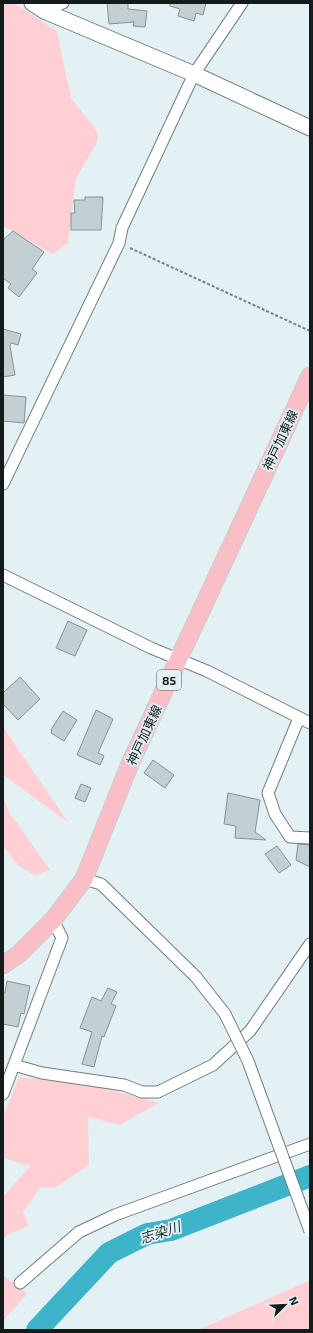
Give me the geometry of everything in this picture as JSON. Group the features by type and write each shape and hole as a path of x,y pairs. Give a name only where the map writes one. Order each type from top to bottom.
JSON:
{"main road":[{"name":"神戸加東線","path":"3,965 19,954 53,920 84,879 129,766 310,376"}],"street":[{"path":"32,3 44,11 194,74 310,128"},
{"path":"44,11 62,3"},
{"path":"3,484 118,243 122,228 194,74 242,3"},
{"path":"3,575 151,648 179,659 310,723"},
{"path":"298,718 268,793 275,814 290,837 310,838"},
{"path":"84,879 101,884 196,977 225,1014 248,1061 310,1231"},
{"path":"3,1094 62,938 53,920"},
{"path":"14,1065 42,1073 124,1085 142,1092 158,1092 213,1065 250,1031 310,944"},
{"path":"20,1283 79,1232 103,1221 310,1144"}],"path":[{"path":"118,243 310,331"}],"shaded area":[{"path":"3,3 14,3 57,31 71,98 95,128 98,136 96,145 76,178 68,243 53,254 3,226"},
{"path":"3,727 68,822 3,775"},
{"path":"3,798 10,813 50,870 35,875 19,866 3,846"},
{"path":"19,1077 97,1086 159,1103 120,1125 88,1117 89,1165 55,1188 41,1187 23,1212 29,1226 7,1235 3,1240 3,1197 30,1166 3,1158 3,1118"},
{"path":"3,1275 27,1294 3,1321"},
{"path":"306,1282 310,1282 310,1330 198,1330"}],"building":[{"path":"107,3 128,3 128,9 147,11 145,27 133,26 134,22 109,24"},
{"path":"170,3 206,3 203,15 196,13 194,21 178,16 180,9 170,6"},
{"path":"85,197 103,197 101,230 71,230 71,213 75,213 74,200 85,200"},
{"path":"13,231 44,252 32,269 37,273 19,297 8,288 11,284 3,278 3,240"},
{"path":"3,329 21,334 18,345 11,343 10,346 15,375 3,377"},
{"path":"3,395 26,397 24,423 3,421"},
{"path":"68,621 87,630 75,656 56,648"},
{"path":"20,677 40,699 18,720 3,704 3,693"},
{"path":"96,710 113,719 98,753 104,756 100,765 77,755"},
{"path":"63,711 77,720 64,741 51,733 51,730"},
{"path":"153,760 174,775 165,788 144,773"},
{"path":"81,784 91,788 85,802 75,798"},
{"path":"228,793 260,800 255,832 266,840 235,838 236,826 224,824"},
{"path":"298,844 310,845 310,867 296,860"},
{"path":"277,846 291,865 279,873 265,854"},
{"path":"7,981 30,986 24,1014 21,1013 18,1027 3,1024 3,993 5,993"},
{"path":"108,988 117,992 111,1004 116,1006 104,1037 102,1036 94,1067 82,1064 92,1032 80,1028 92,997 101,1001"}],"waterway":[{"name":"志染川","path":"37,1330 109,1253 147,1234 171,1230 310,1176"}]}
